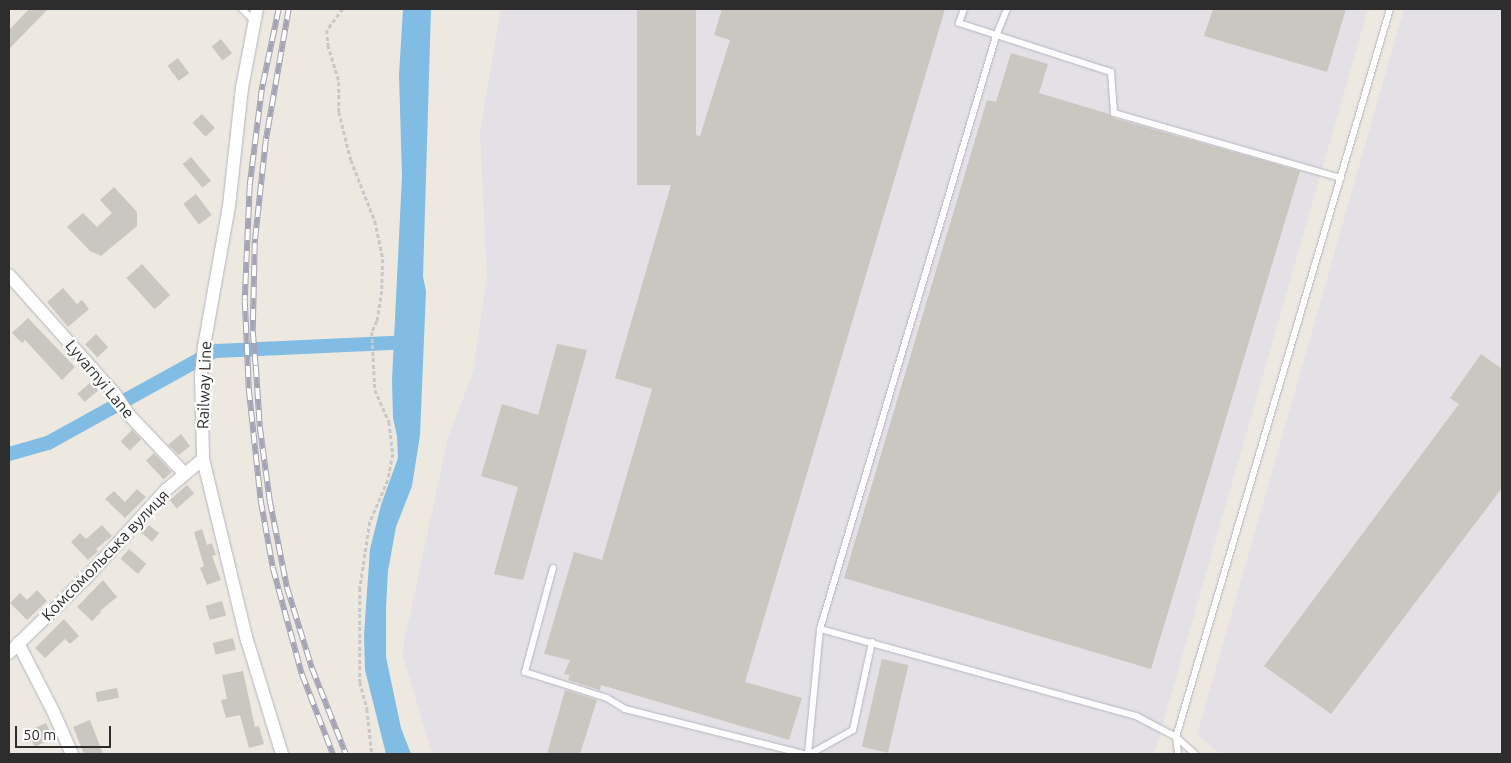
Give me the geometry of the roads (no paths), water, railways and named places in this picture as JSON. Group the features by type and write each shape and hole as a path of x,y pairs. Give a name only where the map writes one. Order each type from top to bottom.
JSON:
{"street":[{"name":"Railway Line","path":"255,15 242,88 229,206 204,346 201,375 203,459 246,637 282,754"},
{"name":"Lyvarnyi Lane","path":"11,284 115,394 129,415 184,473"},
{"name":"Комсомольська вулиця","path":"9,653 87,576 184,473 203,459"},
{"path":"18,644 53,710 72,754"}],"lane":[{"path":"242,9 255,15"},
{"path":"964,9 960,23 1111,72 1114,113 1342,178"},
{"path":"809,754 820,629 996,36 1007,9"},
{"path":"1178,754 1176,737 1342,178 1390,9"},
{"path":"553,568 525,672 608,698 625,709 804,754"},
{"path":"820,629 1136,716 1176,737 1195,754"},
{"path":"809,754 853,730 872,642"}],"water":[{"path":"403,9 431,9 423,277 426,291 420,435 412,486 396,527 388,571 386,607 386,657 401,728 411,754 386,754 365,670 364,635 370,549 381,505 398,458 397,436 393,418 392,380 402,176 399,75"}],"waterway":[{"path":"9,454 48,443 215,351 412,342"}],"railway":[{"path":"279,9 262,90 250,185 245,300 249,389 261,501 273,568 302,674 333,754"},
{"path":"289,9 266,141 255,243 253,332 260,427 270,501 287,587 312,668 346,754"}]}
